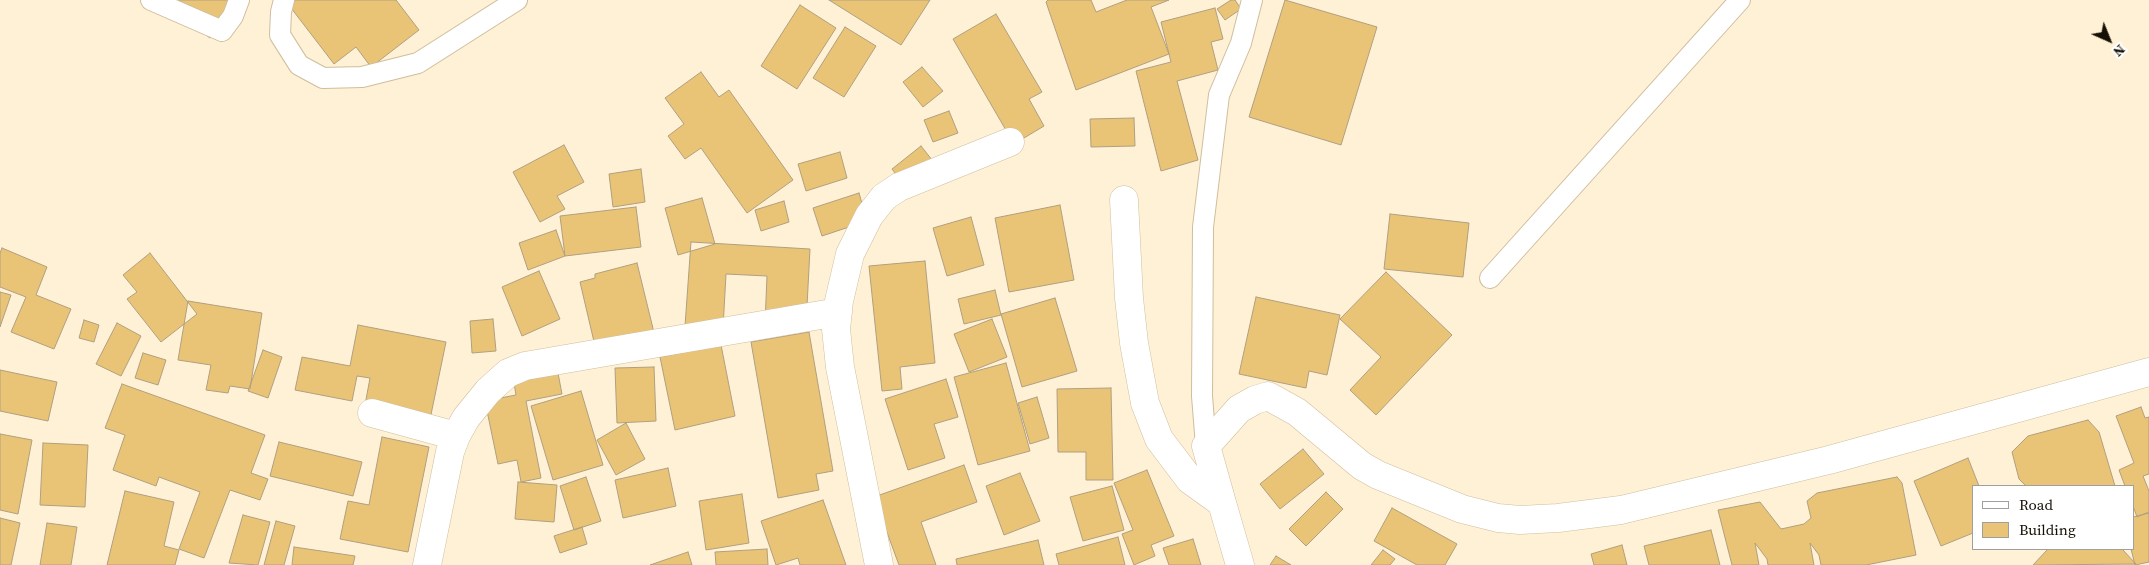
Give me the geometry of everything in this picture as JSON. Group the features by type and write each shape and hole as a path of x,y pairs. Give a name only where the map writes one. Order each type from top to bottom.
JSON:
{"street":[{"path":"879,565 840,367 836,329 853,247 869,216 884,197 899,187 1010,142"},
{"path":"1124,200 1129,298 1134,343 1145,403 1159,439 1190,480 1222,503"},
{"path":"427,565 450,452 456,436 466,418 488,390 508,373 525,366 838,312"},
{"path":"1240,565 1206,446 1239,409 1255,400 1268,396 1297,412 1362,466 1406,487 1462,509 1498,518 1558,518 1622,510 1829,460 2149,372"},
{"path":"372,413 456,436"}],"lane":[{"path":"151,0 222,31 232,16 239,0"},
{"path":"284,0 280,12 280,35 299,65 322,78 362,77 418,63 517,0"},
{"path":"1206,446 1202,396 1202,227 1219,95 1241,44 1252,0"},
{"path":"1490,278 1740,0"}],"building":[{"path":"161,0 239,0 210,38"},
{"path":"293,0 396,0 419,30 371,67 356,47 334,64 288,4"},
{"path":"829,0 930,0 901,45"},
{"path":"1048,0 1091,0 1096,12 1127,0 1169,0 1151,7 1169,54 1076,90 1046,2"},
{"path":"1231,0 1235,0 1241,9 1225,20 1217,9"},
{"path":"1285,0 1377,27 1341,145 1249,117"},
{"path":"800,5 836,28 797,89 761,66"},
{"path":"1215,8 1223,39 1211,42 1218,70 1177,81 1198,160 1161,171 1136,71 1171,62 1161,22"},
{"path":"996,14 1042,92 1029,99 1044,126 1014,144 953,39"},
{"path":"845,27 876,46 844,97 813,78"},
{"path":"922,67 943,91 923,107 903,82"},
{"path":"701,72 719,97 729,90 793,180 747,213 701,148 685,159 668,136 684,124 665,98"},
{"path":"949,111 958,133 933,142 924,120"},
{"path":"1134,118 1135,146 1091,147 1090,119"},
{"path":"564,145 584,182 557,196 565,209 540,222 513,172"},
{"path":"921,146 940,170 910,193 892,169"},
{"path":"840,152 847,178 806,191 798,164"},
{"path":"641,169 645,202 613,207 609,174"},
{"path":"859,193 867,221 822,236 813,208"},
{"path":"702,198 715,244 678,255 665,208"},
{"path":"784,201 789,222 761,231 755,210"},
{"path":"1060,205 1074,280 1009,292 995,218"},
{"path":"636,207 641,247 565,256 560,216"},
{"path":"1390,214 1469,223 1463,277 1384,269"},
{"path":"971,217 984,265 947,276 933,228"},
{"path":"556,230 565,256 528,270 519,243"},
{"path":"691,242 810,249 806,325 765,323 767,276 726,274 723,328 685,326"},
{"path":"2,248 47,267 36,295 71,309 54,349 11,332 26,297 0,287 0,253"},
{"path":"150,253 197,314 161,342 127,299 137,292 123,275"},
{"path":"925,261 935,363 900,367 902,389 882,391 869,266"},
{"path":"637,263 658,349 599,363 580,282 595,278 595,274"},
{"path":"539,271 560,319 522,336 502,287"},
{"path":"1386,272 1452,335 1376,415 1350,390 1381,357 1340,319"},
{"path":"995,290 1001,315 964,324 958,299"},
{"path":"0,292 11,295 0,327"},
{"path":"1256,297 1340,315 1327,375 1309,371 1306,388 1239,374"},
{"path":"1055,298 1077,371 1022,387 1001,314"},
{"path":"188,301 262,313 250,389 230,386 228,393 206,390 211,365 178,360"},
{"path":"493,319 496,351 472,353 470,321"},
{"path":"992,319 1007,357 969,372 954,334"},
{"path":"84,320 99,325 94,342 79,338"},
{"path":"117,323 141,336 121,376 96,364"},
{"path":"358,325 446,342 428,429 363,416 370,378 357,376 352,401 295,390 302,357 350,366"},
{"path":"809,332 833,471 816,474 819,490 778,498 751,342"},
{"path":"721,345 735,416 675,430 660,357"},
{"path":"263,350 282,357 268,398 248,391"},
{"path":"143,353 166,360 158,385 135,378"},
{"path":"1006,363 1030,451 978,465 954,377"},
{"path":"654,367 656,421 617,423 615,368"},
{"path":"557,368 562,394 526,401 541,478 521,482 517,460 498,464 485,401 516,395 513,377"},
{"path":"0,370 57,382 48,421 0,411"},
{"path":"946,379 958,417 934,424 945,458 908,470 885,399"},
{"path":"122,384 265,435 251,473 268,479 260,500 230,490 204,558 179,549 200,492 159,477 156,486 113,470 125,435 105,428"},
{"path":"1111,388 1113,480 1086,480 1086,452 1058,452 1057,389"},
{"path":"581,391 603,465 553,480 531,406"},
{"path":"1037,397 1049,438 1030,444 1018,403"},
{"path":"2141,407 2145,418 2149,417 2149,474 2143,476 2149,491 2149,512 2137,517 2134,509 2134,485 2125,485 2119,470 2134,463 2116,416"},
{"path":"2088,420 2099,432 2115,485 2025,485 2019,479 2012,452 2028,436"},
{"path":"626,423 645,459 616,475 597,440"},
{"path":"0,434 32,440 18,514 0,510"},
{"path":"382,437 429,447 408,552 340,539 348,501 369,505"},
{"path":"279,442 362,462 353,496 270,476"},
{"path":"43,443 88,445 85,507 40,505"},
{"path":"1303,449 1324,474 1280,509 1260,484"},
{"path":"1968,458 1979,485 1972,485 1972,533 1941,546 1914,481"},
{"path":"964,465 977,502 921,522 936,565 899,565 874,497"},
{"path":"668,468 676,506 623,518 615,480"},
{"path":"1147,470 1174,536 1151,545 1155,556 1134,565 1122,534 1133,530 1114,483"},
{"path":"1020,473 1040,521 1004,535 986,486"},
{"path":"586,477 601,521 574,530 560,486"},
{"path":"1897,477 1902,483 1916,555 1866,565 1821,565 1819,555 1810,543 1814,565 1768,565 1767,559 1755,543 1759,565 1732,565 1718,510 1760,502 1781,529 1804,524 1811,518 1807,501 1817,493"},
{"path":"518,482 557,485 554,522 515,519"},
{"path":"1112,486 1124,530 1083,541 1070,497"},
{"path":"125,491 174,502 164,546 179,550 175,565 107,565"},
{"path":"1326,492 1343,509 1306,546 1289,529"},
{"path":"742,494 749,543 706,550 699,501"},
{"path":"823,500 846,565 800,565 798,558 776,565 761,521"},
{"path":"1392,508 1457,544 1445,565 1417,565 1374,541"},
{"path":"2149,513 2149,562 2135,565 2131,550 2134,550 2134,517"},
{"path":"243,515 270,522 258,565 229,563"},
{"path":"0,518 20,523 11,565 0,565"},
{"path":"276,521 295,526 284,565 264,565"},
{"path":"47,523 77,527 71,565 40,565"},
{"path":"582,527 587,544 560,553 554,536"},
{"path":"1711,530 1720,565 1649,565 1644,546"},
{"path":"1118,537 1125,565 1059,565 1056,554"},
{"path":"1193,539 1201,565 1169,565 1163,548"},
{"path":"1038,540 1044,565 957,565 956,559"},
{"path":"1622,545 1627,565 1594,565 1591,554"},
{"path":"294,547 355,556 353,565 292,565"},
{"path":"767,549 768,565 716,565 715,552"},
{"path":"1383,550 1395,559 1390,565 1371,565"},
{"path":"2047,550 2123,550 2136,564 2033,565"},
{"path":"688,552 692,565 650,565"},
{"path":"1276,556 1291,565 1270,565"}]}
